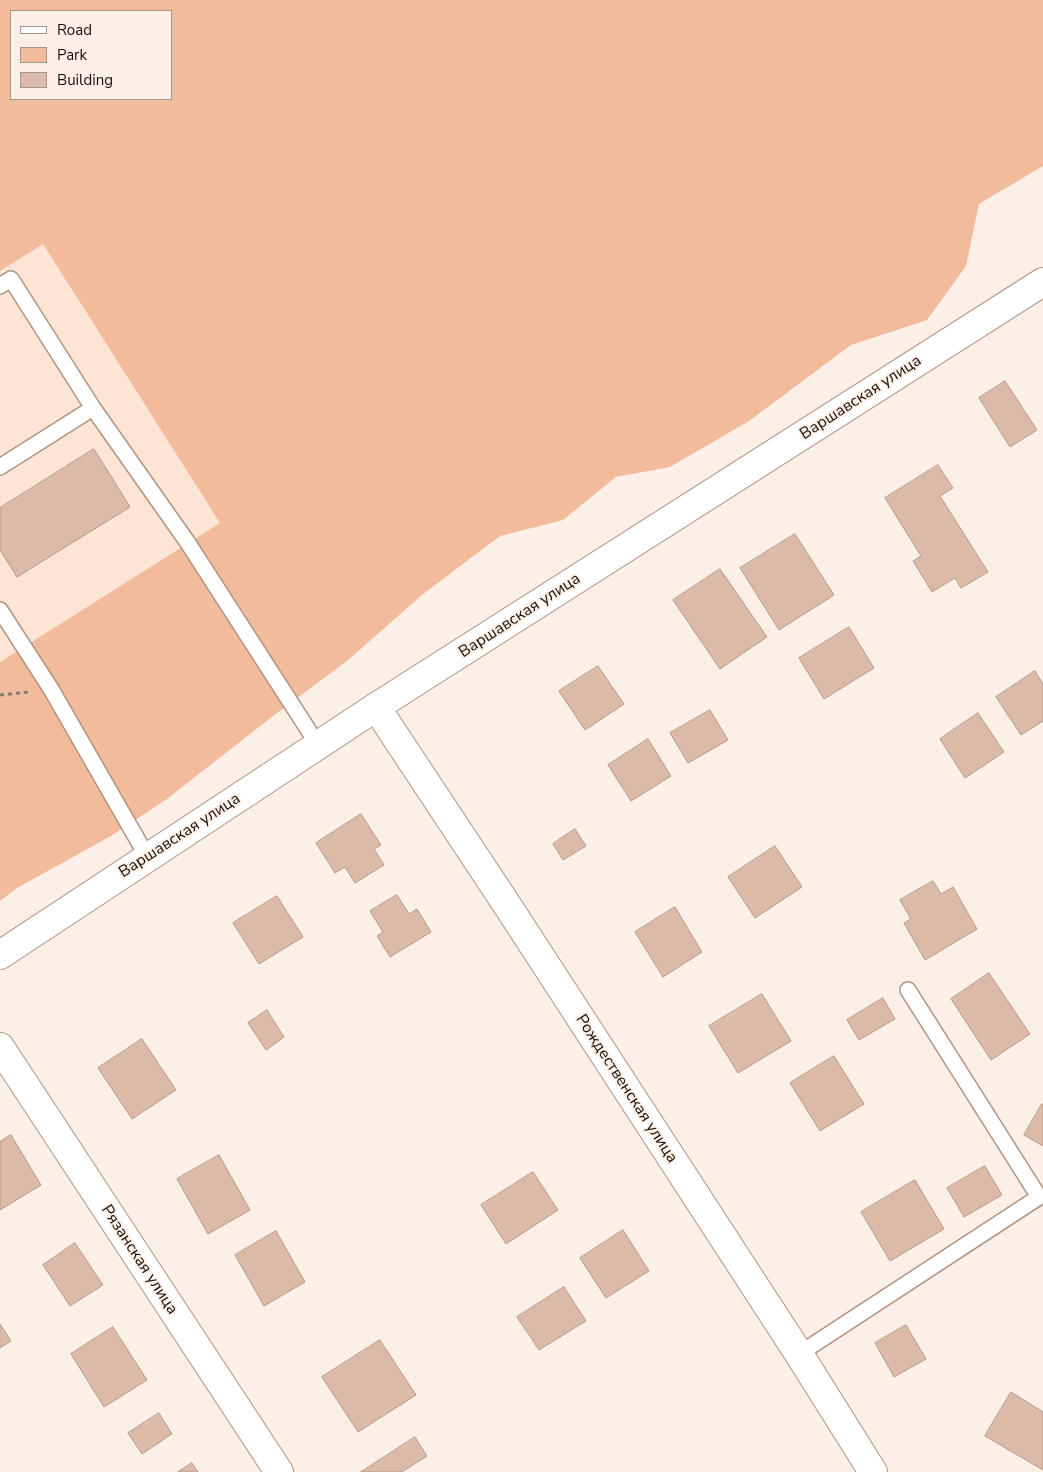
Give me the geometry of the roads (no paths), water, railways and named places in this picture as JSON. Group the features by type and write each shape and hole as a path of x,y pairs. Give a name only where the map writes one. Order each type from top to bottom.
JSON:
{"street":[{"name":"Варшавская улица","path":"0,955 376,707 1043,282"},
{"name":"Рождественская улица","path":"376,707 509,908 873,1472"},
{"name":"Рязанская улица","path":"0,1047 279,1472"}],"lane":[{"path":"0,286 11,279 93,408 188,543 318,745"},
{"path":"0,467 93,408"},
{"path":"0,610 51,689 148,858"},
{"path":"798,1354 1039,1197 908,990"}]}
